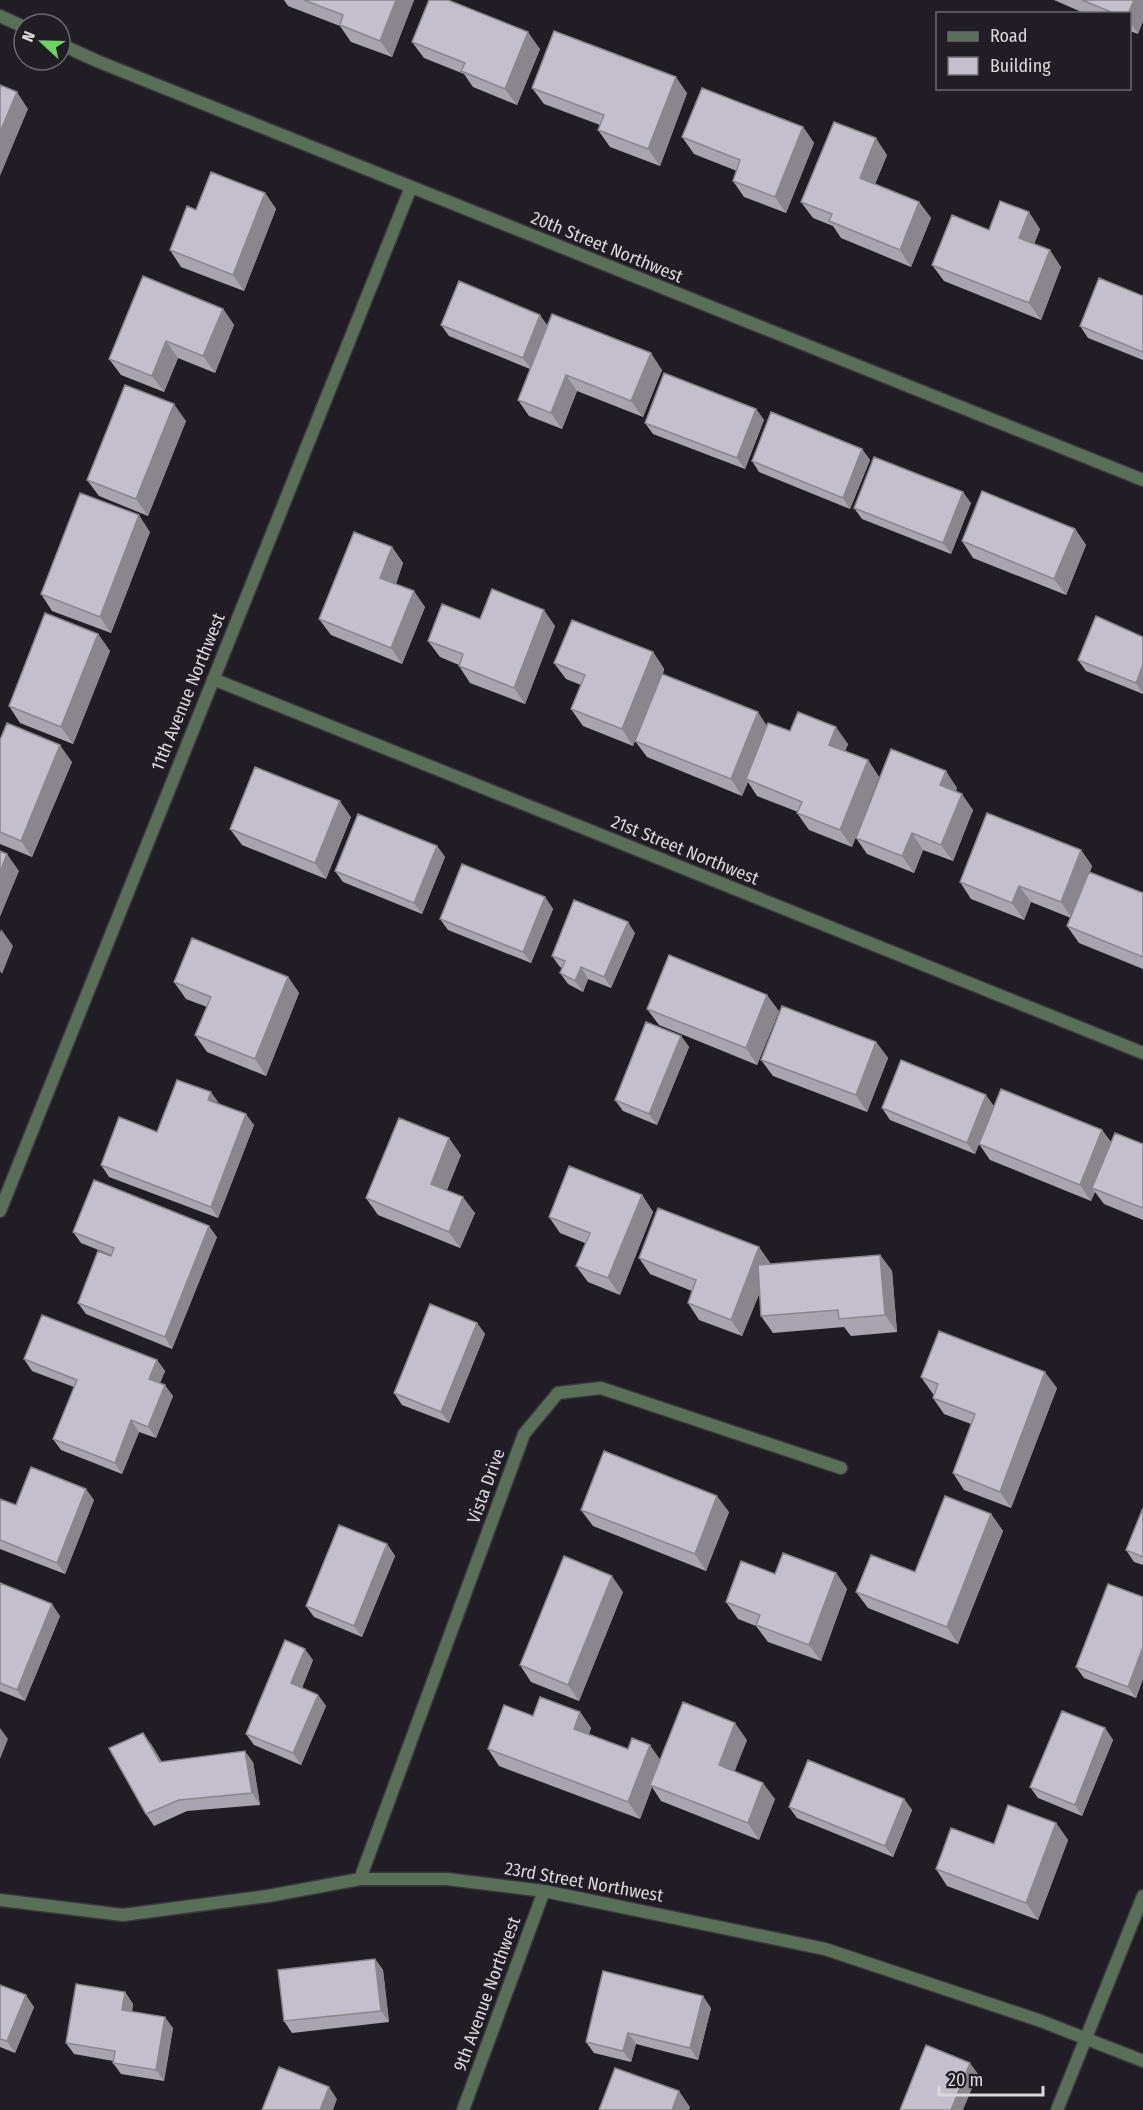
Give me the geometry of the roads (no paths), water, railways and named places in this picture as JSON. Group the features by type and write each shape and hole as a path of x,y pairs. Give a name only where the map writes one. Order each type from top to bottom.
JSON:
{"street":[{"name":"20th Street Northwest","path":"72,49 1143,480"},
{"name":"11th Avenue Northwest","path":"0,1211 411,187"},
{"name":"21st Street Northwest","path":"213,679 1143,1053"},
{"name":"Vista Drive","path":"360,1879 524,1434 558,1393 601,1388 841,1468"},
{"name":"23rd Street Northwest","path":"0,1900 123,1916 268,1896 360,1879 447,1880 544,1891 825,1949 1086,2037 1143,2061"},
{"name":"9th Avenue Northwest","path":"463,2110 544,1891"},
{"path":"1057,2110 1143,1896"}]}
